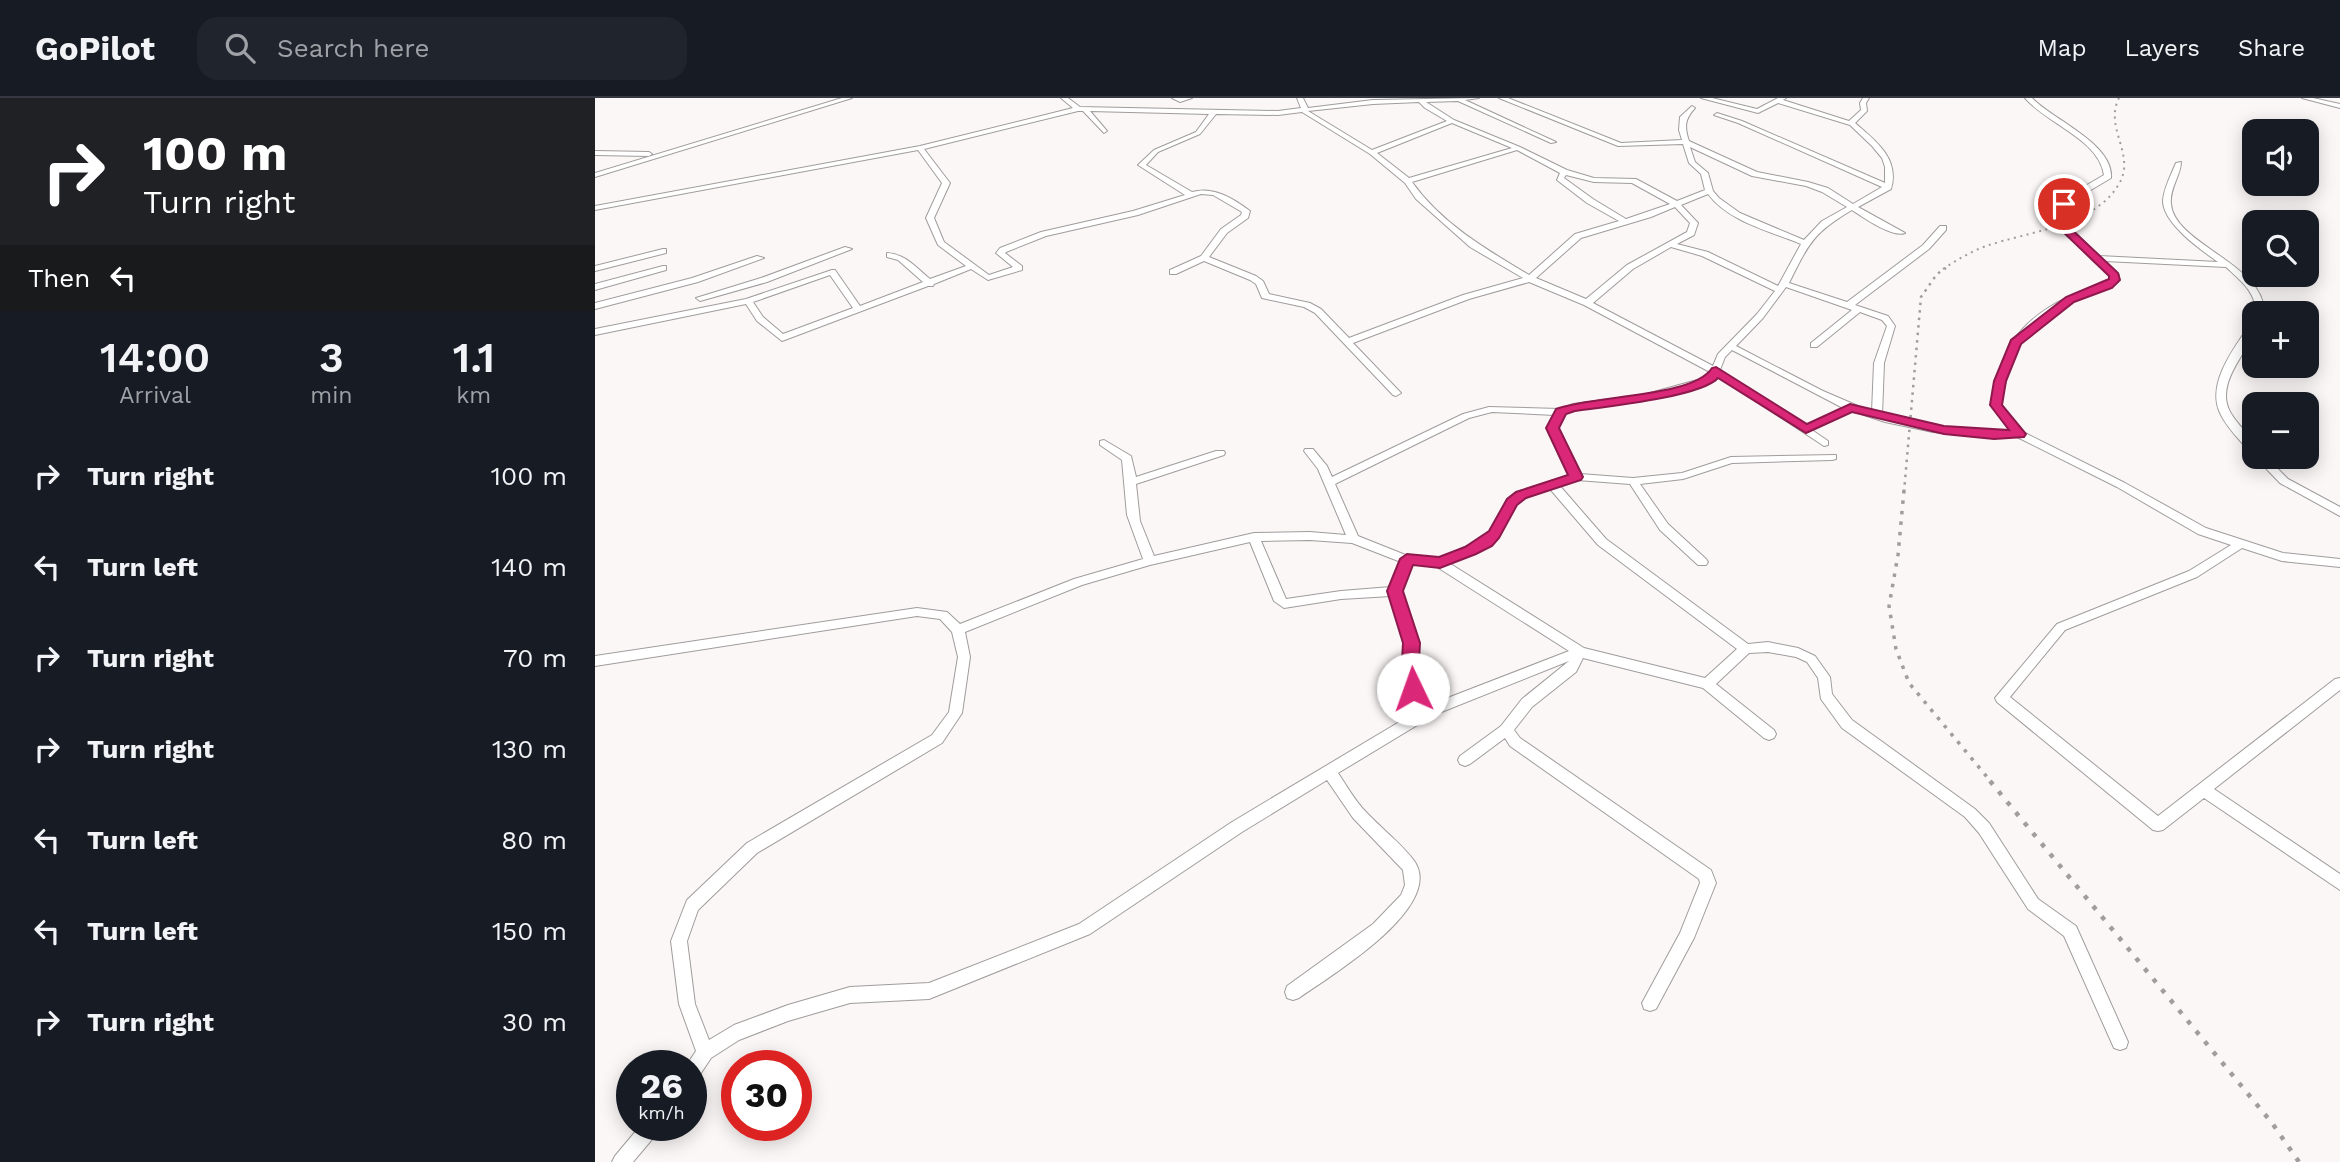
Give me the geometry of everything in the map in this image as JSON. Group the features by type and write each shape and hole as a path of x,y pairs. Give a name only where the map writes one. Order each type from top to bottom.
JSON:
{"street":[{"path":"595,175 849,98"},
{"path":"1064,98 1082,109 1104,131"},
{"path":"1175,98 1189,98"},
{"path":"1300,98 1305,113 1372,153 1408,181 1419,197 1473,245 1530,279 1587,303 1716,371 1824,443"},
{"path":"595,208 920,148 1082,109 1213,113 1306,110 1373,102 1476,98"},
{"path":"1502,98 1620,145 1686,142 1755,174 1815,186 1875,222 1901,233"},
{"path":"1329,484 1466,416 1492,409 1561,412 1573,407 1644,398 1712,379 1721,356 1760,316 1782,287 1805,243 1825,223 1888,187 1890,163 1883,151 1852,124 1781,99 1758,111 1708,98"},
{"path":"1852,124 1864,111 1863,103 1866,98"},
{"path":"2028,98 2087,142 2107,164 2108,176 2071,198 2060,213 2064,227 2115,275 2115,280 2070,299 2015,342 2000,381 1996,405 2019,434 2121,485 2202,531 2282,558 2340,563"},
{"path":"2305,98 2340,106"},
{"path":"1420,100 1452,121 1518,148 1564,172 1594,180 1633,181 1675,203 1695,226 1691,233 1672,245 1630,267 1587,303"},
{"path":"1459,100 1553,142"},
{"path":"1141,104 1147,109"},
{"path":"1692,108 1683,117 1682,131 1692,163 1704,173 1709,191 1727,209 1805,243"},
{"path":"1191,195 1142,165 1156,151 1198,133 1213,113"},
{"path":"1717,114 1740,121 1888,187"},
{"path":"1372,153 1452,121"},
{"path":"920,148 946,183 930,218 941,243 984,277 993,278 1020,268 1000,253 1003,250 1044,234 1135,213 1191,195 1215,193 1247,214 1224,231 1204,258 1174,272"},
{"path":"1408,181 1518,148"},
{"path":"595,153 660,155"},
{"path":"2179,163 2166,203 2170,214 2182,229 2228,265 2256,292 2259,301"},
{"path":"1564,172 1560,174 1560,178 1569,186 1625,222"},
{"path":"1349,341 1466,297 1530,279 1578,236 1709,191"},
{"path":"1848,306 1926,247 1943,228"},
{"path":"1672,245 1705,254 1782,287 1885,318 1891,326 1879,363 1877,416"},
{"path":"700,298 764,280 848,249"},
{"path":"595,269 663,251"},
{"path":"890,255 901,258 930,284"},
{"path":"595,306 695,280 760,258"},
{"path":"1204,258 1253,278 1260,283 1265,296 1307,305 1318,311 1396,393"},
{"path":"2095,258 2228,265"},
{"path":"748,301 760,319 782,338 970,267"},
{"path":"595,287 663,268"},
{"path":"595,332 657,317 748,301 832,272 859,310"},
{"path":"695,280 702,311"},
{"path":"1814,345 1859,309"},
{"path":"1730,346 1850,408 1944,430 1994,435 2019,434"},
{"path":"2242,347 2224,379 2220,401 2225,415 2242,436"},
{"path":"1806,429 1850,408"},
{"path":"1561,412 1552,428 1576,477"},
{"path":"1104,443 1127,458 1133,481 1132,509 1150,561"},
{"path":"1309,451 1323,468 1353,539"},
{"path":"1133,481 1220,453"},
{"path":"1440,563 1486,542 1494,534 1512,502 1521,495 1576,477 1633,481 1683,476 1731,460 1832,457"},
{"path":"2272,469 2284,481 2340,512"},
{"path":"1633,481 1664,527 1702,562"},
{"path":"1552,484 1602,542 1746,649"},
{"path":"958,630 1078,582 1150,561 1254,537 1311,536 1353,539 1407,559 1440,563 1580,652 1707,684 1769,734"},
{"path":"1254,537 1280,601 1284,604 1341,595 1395,591"},
{"path":"2239,545 2193,574 2061,627 2001,698 2158,825 2340,683"},
{"path":"1407,559 1395,591 1412,643 1409,678 1413,689 1429,711"},
{"path":"595,661 916,612 943,615 958,630 964,657 955,713 937,739 752,848 692,905 679,941 687,1004 704,1050"},
{"path":"1707,684 1746,649 1768,647 1798,653 1811,659 1824,677 1826,695 1847,724 1970,813 1984,828 2033,904 2070,931 2120,1042"},
{"path":"707,1051 734,1033 788,1013 850,995 929,991 1084,929 1237,827 1429,711 1580,652"},
{"path":"1465,761 1506,730 1527,703 1571,668 1580,652"},
{"path":"1506,730 1515,742 1706,875 1708,883 1686,938 1650,1003"},
{"path":"1293,992 1366,939 1405,902 1412,888 1413,877 1409,866 1358,814 1328,771"},
{"path":"2204,790 2340,883"},
{"path":"621,1162 639,1141"}],"railway":[{"path":"1943,269 1986,246 2079,217 2110,197 2124,172 2115,119 2119,98"},
{"path":"1904,492 1921,297 1937,274 1946,268"},
{"path":"1904,490 1898,555 1889,606 1896,649 1909,683 1992,783"},
{"path":"1990,781 2272,1123 2299,1162"}],"route":[{"path":"1413,689 1409,678 1412,643 1395,591 1407,559 1440,563 1471,550 1494,534 1512,502 1521,495 1576,477 1552,428 1555,418 1561,412 1573,407 1644,398 1695,385 1712,379 1716,371 1806,429 1850,408 1944,430 1994,435 2019,434 1996,405 2000,381 2015,342 2070,299 2115,280 2115,275 2064,227 2060,213 2064,204"}]}
